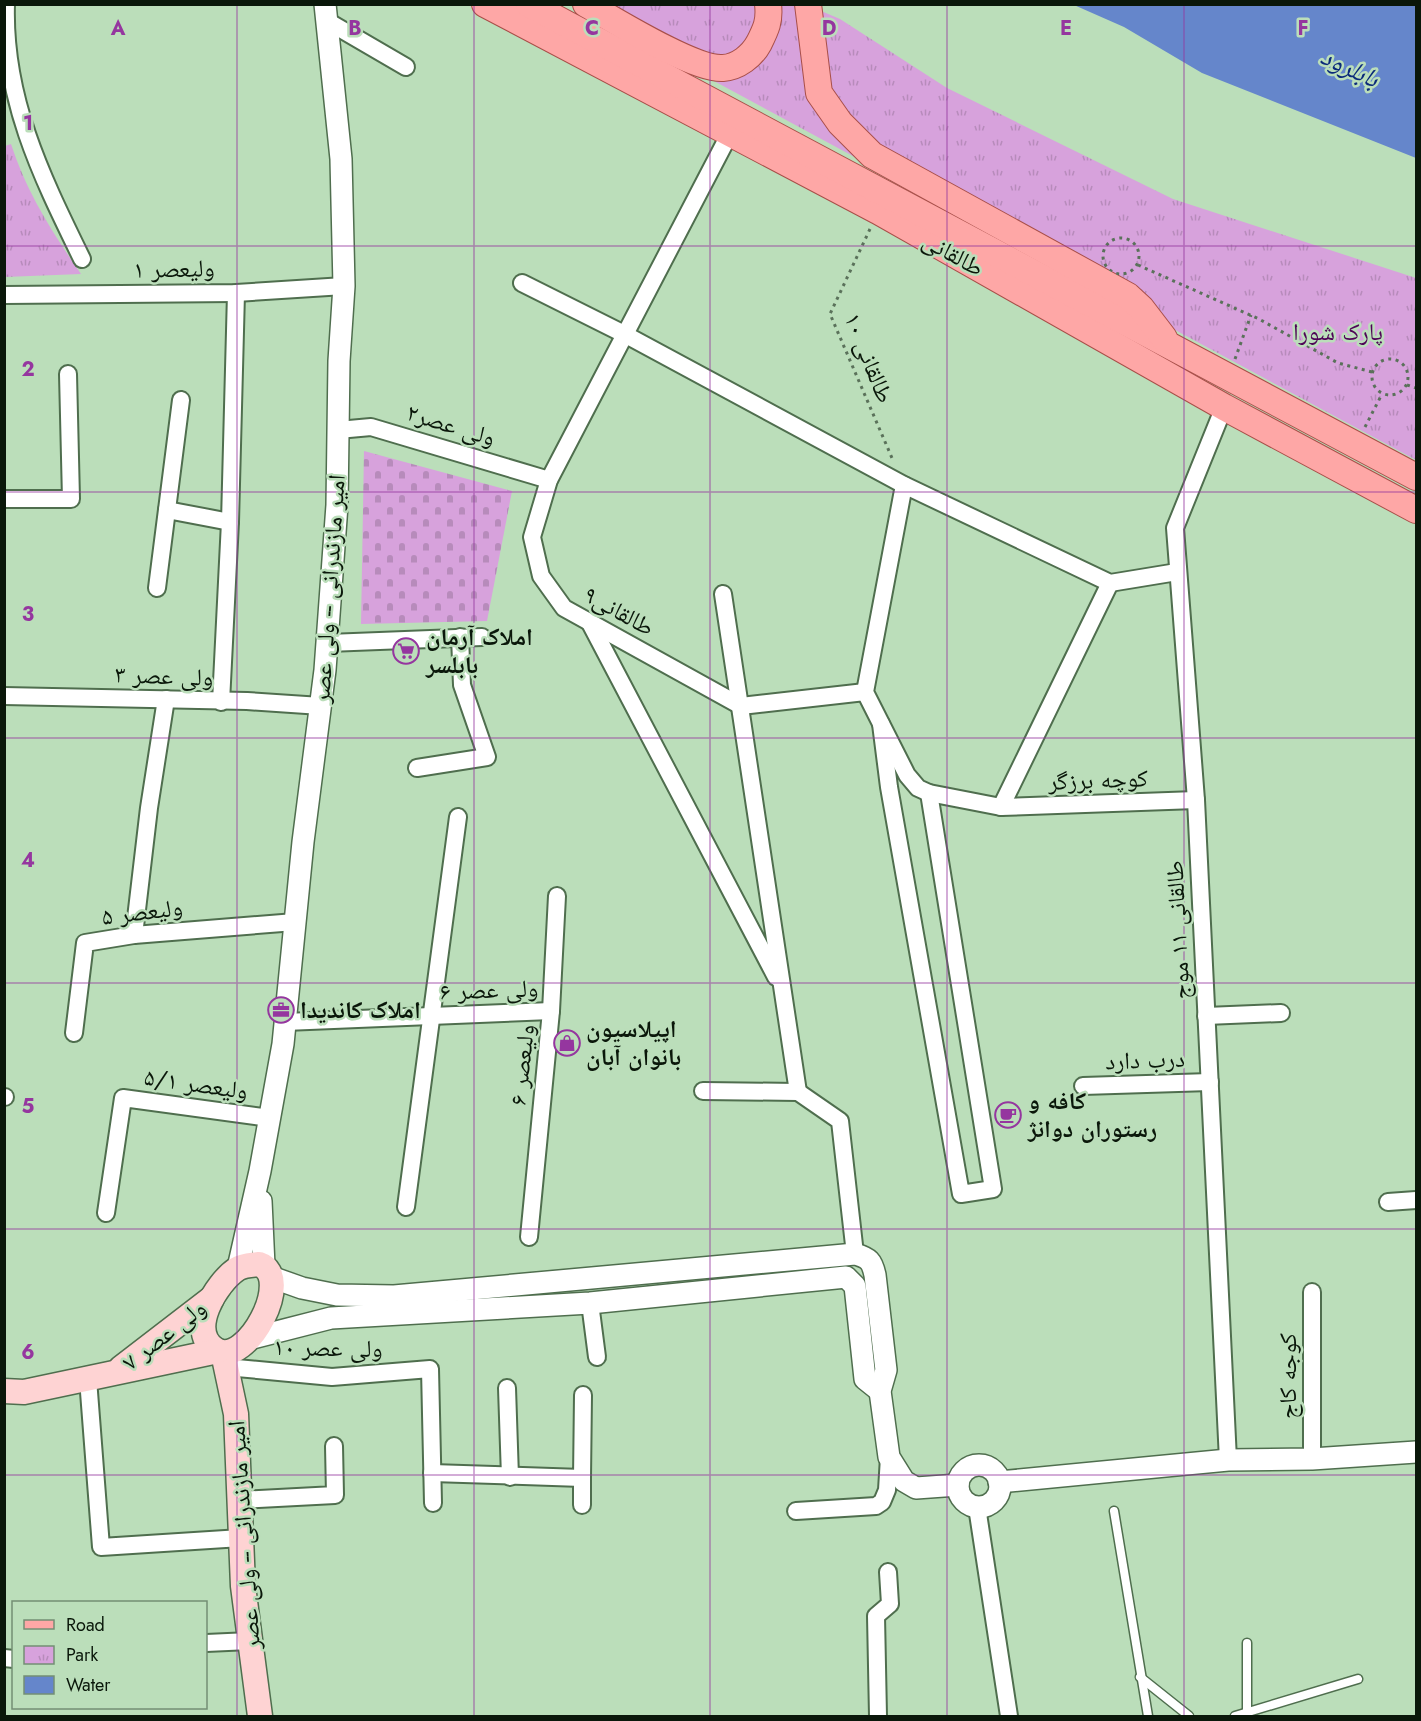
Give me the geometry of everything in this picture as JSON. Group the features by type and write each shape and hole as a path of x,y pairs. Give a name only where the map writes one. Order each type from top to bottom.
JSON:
{"main road":[{"name":"طالقانی","path":"485,4 878,212 1224,407 1416,510"},
{"name":"طالقانی","path":"529,4 1416,477"},
{"path":"586,4 680,55 720,68 736,65 755,51 770,20 768,4"},
{"path":"808,4 819,93 853,138 872,155 1128,296 1141,308 1168,344"},
{"path":"213,1297 238,1268 248,1265 267,1271 271,1299 249,1339"},
{"name":"امیر مازندرانی -- ولی عصر","path":"213,1297 204,1318 203,1333 206,1341 222,1357 236,1414 243,1586 260,1716"},
{"name":"ولی عصر ۷","path":"114,1374 213,1297"},
{"name":"ولی عصر ۷","path":"4,1391 24,1392 114,1374 222,1357 249,1339"}],"street":[{"path":"6,4 6,53 20,114 34,160 82,259"},
{"path":"326,13 406,67"},
{"name":"امیر مازندرانی -- ولی عصر","path":"260,1171 285,1022 328,643 337,505 339,361 344,286 340,159 326,13"},
{"path":"4,122 20,114"},
{"name":"طالقانی۹","path":"729,135 549,480 532,537 541,576 564,608 741,706"},
{"path":"522,283 626,334 904,485 1110,583 1177,572"},
{"name":"ولیعصر ۱","path":"4,295 236,293 344,286"},
{"path":"221,702 230,522 236,293"},
{"path":"4,499 71,499 68,374"},
{"path":"157,588 181,400"},
{"name":"طالقانی ۱۱ موج","path":"1224,407 1175,528 1196,800 1228,1460"},
{"name":"ولی عصر۲","path":"338,430 371,427 549,480"},
{"path":"881,724 961,1194 993,1189 929,793 918,788 907,775 865,692 904,485"},
{"path":"167,510 230,522"},
{"path":"1001,807 1110,583"},
{"path":"723,594 798,1092"},
{"path":"590,622 783,990"},
{"path":"328,643 482,637"},
{"path":"417,768 487,757 462,686 460,638"},
{"path":"741,706 865,692"},
{"name":"ولی عصر ۳","path":"4,696 247,701 321,706"},
{"path":"134,935 148,808 166,699"},
{"name":"کوچه برزگر","path":"929,793 1001,807 1196,800"},
{"path":"406,1207 458,817"},
{"name":"ولیعصر ۶","path":"529,1237 551,1011 557,896"},
{"name":"ولیعصر ۵","path":"74,1034 85,943 134,935 295,922"},
{"name":"ولی عصر ۶","path":"285,1022 551,1011"},
{"path":"1206,1016 1281,1013"},
{"name":"درب دارد","path":"1083,1086 1210,1082"},
{"path":"703,1091 798,1092 840,1120 855,1254"},
{"name":"ولیعصر ۵/۱","path":"106,1213 123,1098 270,1118"},
{"path":"238,1268 260,1171"},
{"path":"260,1171 267,1271 302,1288 337,1295 394,1296 855,1254 867,1257 873,1263 886,1370 880,1391 889,1457 887,1490 882,1502 876,1506 796,1511"},
{"path":"1388,1202 1416,1200"},
{"path":"650,1272 652,1297"},
{"path":"249,1339 331,1318 590,1303 846,1277 855,1286 865,1378 880,1391"},
{"name":"کوجه کاج","path":"1312,1292 1312,1459"},
{"path":"590,1303 597,1357"},
{"name":"ولی عصر ۱۰","path":"222,1357 332,1377 430,1369 432,1473"},
{"path":"88,1379 101,1547 241,1538"},
{"path":"507,1388 510,1477"},
{"path":"582,1505 583,1395"},
{"path":"239,1500 336,1501 334,1446"},
{"path":"999,1482 1228,1460 1312,1459 1416,1452"},
{"path":"889,1457 904,1481 916,1488 958,1485"},
{"path":"980,1466 992,1470 999,1482 996,1497 988,1505 977,1507 962,1497 958,1485 968,1469 980,1466"},
{"path":"433,1503 432,1473 582,1478"},
{"path":"977,1507 1009,1716"},
{"path":"878,1716 876,1616 890,1604 888,1572"},
{"path":"207,1643 250,1641"}],"lane":[{"path":"1114,1511 1148,1716"},
{"path":"1246,1713 1247,1643"},
{"path":"1140,1677 1189,1716"},
{"path":"1234,1716 1359,1679"}],"path":[{"name":"طالقانی ۱۰","path":"878,212 830,314 904,485"},
{"path":"1113,239 1129,239 1139,250 1138,265 1129,273 1116,274 1105,266 1103,251 1113,239"},
{"path":"1138,265 1251,315 1338,363 1372,372"},
{"path":"1229,376 1251,315"},
{"path":"1382,360 1398,360 1408,372 1407,385 1398,394 1385,395 1374,387 1372,372 1382,360"},
{"path":"1407,385 1416,388"}],"green space":[{"name":"پارک شورا","path":"573,5 807,5 840,19 947,88 1173,199 1416,278 1416,460"},
{"path":"11,144 41,212 81,274 5,277 5,146"},
{"path":"364,451 512,491 487,621 361,624"}],"water":[{"name":"بابلرود","path":"1074,5 1416,5 1416,158 1202,73 1124,27"}],"place":[{"name":"املاک آرمان بابلسر","path":"406,651"},
{"name":"املاک کاندیدا","path":"281,1010"},
{"name":"اپیلاسیون بانوان آبان","path":"567,1043"},
{"name":"کافه و رستوران دوانژ","path":"1008,1115"}]}
